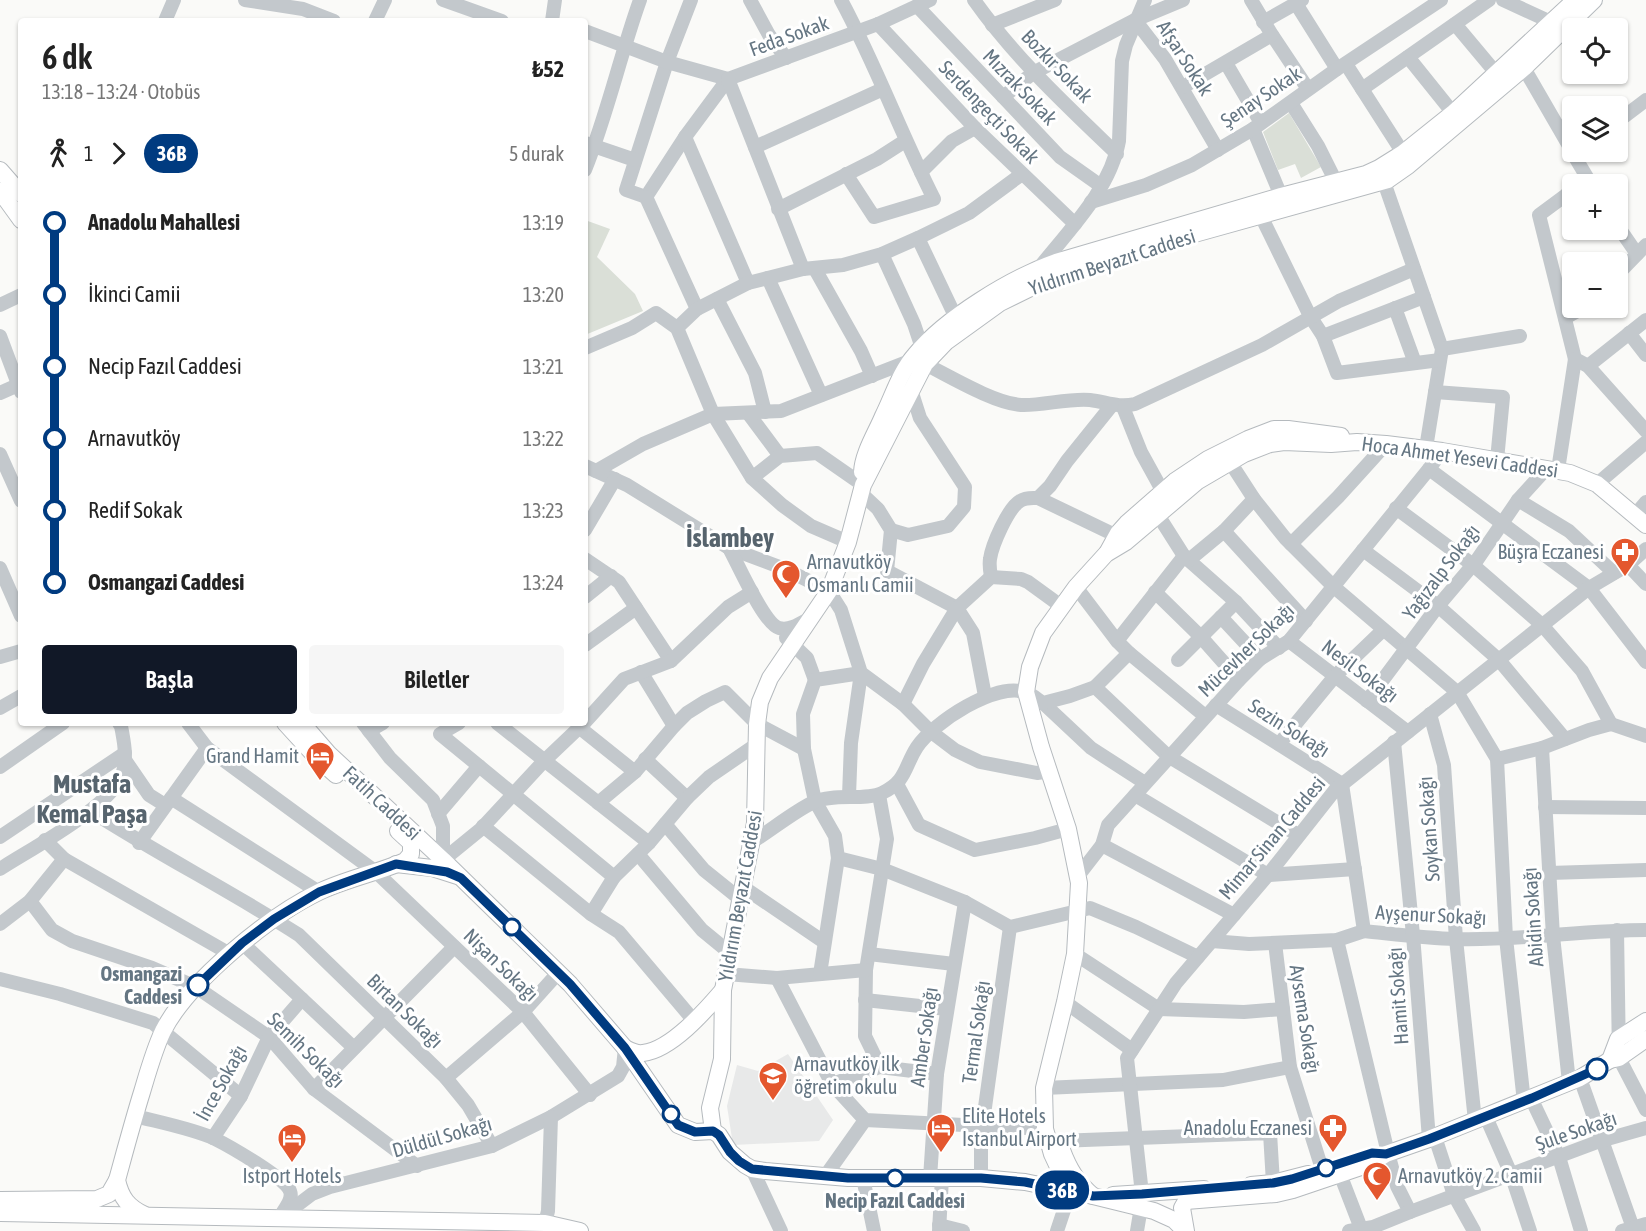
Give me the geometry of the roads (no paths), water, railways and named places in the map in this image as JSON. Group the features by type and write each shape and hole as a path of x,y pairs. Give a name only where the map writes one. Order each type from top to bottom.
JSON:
{"main road":[{"path":"862,489 862,470 866,457 905,370 956,318 1009,282 1039,268 1281,196 1366,174 1387,164 1453,113 1575,0"},
{"name":"Yıldırım Beyazıt Caddesi","path":"713,1131 710,1108 722,1059 724,982 757,807 757,724 760,702 764,690 792,644 829,591 848,542 862,489 911,390 919,357 946,342 1000,303 1030,287 1102,261 1384,182 1408,166 1524,68 1594,0"},
{"path":"0,170 18,191"},
{"path":"0,191 18,216"},
{"path":"1106,554 1127,524 1163,492 1208,459 1264,432 1288,429 1316,431 1331,433 1357,442"},
{"name":"Hoca Ahmet Yesevi Caddesi","path":"1070,1192 1052,1154 1046,1129 1044,1088 1075,954 1078,876 1068,829 1026,692 1034,654 1043,633 1076,587 1106,554 1126,542 1198,481 1256,449 1284,441 1386,444 1434,449 1553,469 1597,484 1642,514"},
{"path":"288,726 317,758 411,843 427,856 443,860"},
{"name":"Fatih Caddesi","path":"305,726 328,753 443,860 558,973 625,1048 678,1125 695,1132 713,1131"},
{"path":"0,1200 97,1199 109,1194 117,1180 163,1031 196,987 236,948 274,919 319,892 405,861 411,854 411,843"},
{"path":"396,864 432,868 461,878"},
{"path":"625,1048 636,1053 648,1052 661,1047 698,1018 724,982"},
{"path":"698,1018 712,1017 723,1027"},
{"path":"1614,1059 1618,1039 1646,1021"},
{"path":"1185,1231 1182,1208 1186,1201 1276,1194 1302,1188 1376,1162 1387,1154 1574,1080 1646,1039"},
{"path":"1044,1088 1058,1140 1071,1173 1078,1183 1093,1196"},
{"path":"713,1131 719,1135 739,1161 752,1169 863,1178 981,1178 1025,1182 1093,1196 1141,1201 1273,1183 1372,1153 1387,1154"},
{"path":"1043,1186 1056,1180 1059,1169"},
{"path":"117,1180 120,1193 126,1203 145,1215"},
{"path":"1141,1201 1174,1220 1185,1231"},
{"path":"0,1213 145,1215 252,1225 279,1219 360,1226 543,1227 563,1225 580,1231"}],"street":[{"path":"166,18 174,0"},
{"path":"248,0 303,9 326,18"},
{"path":"376,18 385,0"},
{"path":"442,0 493,18"},
{"path":"554,18 555,0"},
{"path":"635,160 590,145 640,0"},
{"path":"691,0 667,62 626,190 646,197 697,309"},
{"path":"750,0 769,35 786,58"},
{"path":"842,0 858,31 905,141 934,199 874,217 846,174"},
{"name":"Bozkır Sokak","path":"974,0 992,26 1033,73 1117,154"},
{"path":"992,26 1055,0"},
{"path":"1039,268 1091,202 1117,154 1122,61 1135,20 1145,0"},
{"path":"1003,97 1033,73 1135,20 1183,0"},
{"path":"1251,0 1308,89"},
{"name":"Şenay Sokak","path":"1091,202 1123,194 1162,179 1218,150 1257,126 1341,66 1441,0"},
{"path":"1362,88 1489,0"},
{"path":"1503,0 1551,22"},
{"path":"1263,22 1299,1 1341,66 1362,88 1403,153"},
{"name":"Feda Sokak","path":"728,79 878,24 924,2"},
{"name":"Mızrak Sokak","path":"924,2 1003,97 1060,157 1101,186"},
{"name":"Afşar Sokak","path":"1135,20 1155,44 1183,87 1218,150"},
{"name":"Serdengeçti Sokak","path":"878,24 975,128 1075,224"},
{"path":"1455,24 1496,73"},
{"path":"588,32 667,62 728,79"},
{"path":"1183,87 1272,35"},
{"path":"1408,57 1453,113"},
{"path":"1226,63 1257,126 1281,196"},
{"path":"1524,68 1562,132"},
{"path":"646,197 685,137 728,79"},
{"path":"728,79 778,209 809,269 861,351 872,376"},
{"path":"754,147 883,89"},
{"path":"1291,103 1318,146 1336,182"},
{"path":"1628,115 1644,104"},
{"path":"921,172 952,141 975,128"},
{"path":"685,137 748,283"},
{"path":"778,209 905,141"},
{"path":"677,328 697,309 748,283 809,269 843,266 882,254 918,238 969,213 1022,174"},
{"path":"1384,182 1424,297 1441,355 1435,392 1434,449"},
{"path":"1562,198 1539,216 1562,306"},
{"path":"1261,216 1310,316 1323,336 1337,372 1415,363 1520,336"},
{"path":"1628,236 1642,250 1628,264"},
{"path":"918,238 956,318"},
{"path":"882,254 914,324 919,357"},
{"path":"591,468 713,414 781,411 919,357 1007,403 1024,405 1090,400 1118,406 1135,405 1262,345 1310,316 1414,269"},
{"path":"768,278 821,394"},
{"path":"1,302 18,295"},
{"path":"1323,336 1424,297"},
{"path":"717,299 755,373 765,412"},
{"path":"1395,308 1415,363"},
{"path":"588,347 632,328 656,313 677,328 713,414 752,478 783,506 811,526 848,542"},
{"path":"1553,469 1575,359 1565,318"},
{"path":"1588,366 1646,320"},
{"path":"1629,333 1646,355"},
{"path":"0,336 18,386"},
{"path":"1575,359 1588,366 1646,431"},
{"path":"0,393 18,389"},
{"path":"891,530 908,535 948,526 964,507 965,488 920,418 911,390"},
{"path":"1435,392 1503,397 1497,460"},
{"path":"1118,406 1163,492"},
{"path":"1038,498 1050,486 1067,461 1118,406"},
{"path":"748,413 780,456"},
{"path":"1597,484 1646,442"},
{"path":"1291,544 1386,444"},
{"name":"Mücevher Sokağı","path":"1078,876 1102,845 1108,825 1168,756 1260,659 1284,644 1306,621 1429,469 1434,449"},
{"path":"752,478 780,456 817,453 862,489 891,530 887,571 957,608 973,633 985,696"},
{"path":"0,454 18,494"},
{"path":"1230,462 1254,499 1291,544 1334,587 1457,693 1497,759 1506,938 1528,1100 1559,1156 1580,1231 1589,1231"},
{"path":"591,468 627,485 729,548 785,569 829,591 841,610 861,673 851,743 849,796"},
{"path":"1429,469 1589,588 1646,662"},
{"name":"Yağızalp Sokağı","path":"1367,701 1438,606 1473,565 1518,500 1553,469"},
{"path":"588,525 615,479"},
{"path":"991,577 990,558 994,542 1017,502 1026,498 1038,498 1117,536"},
{"path":"1117,641 1155,592 1186,558 1224,531 1254,499"},
{"path":"1518,500 1569,531 1614,573"},
{"path":"1396,508 1473,565 1542,626 1582,671 1611,724"},
{"name":"Nesil Sokağı","path":"1158,515 1186,558 1284,644 1335,676 1408,732"},
{"path":"1224,531 1306,621"},
{"path":"729,548 764,616 807,658 815,680 803,714 804,749 814,801 835,836 838,858 820,974"},
{"name":"Mimar Sinan Caddesi","path":"1137,1231 1141,1201 1127,1058 1176,983 1268,875 1335,790 1589,588 1628,565 1646,549"},
{"path":"1363,550 1438,606 1499,660 1565,739"},
{"path":"588,561 619,582 671,661"},
{"path":"1628,565 1646,584"},
{"path":"0,568 18,609"},
{"path":"588,595 611,576"},
{"path":"903,704 923,664 957,608 991,577 1020,579 1028,582 1061,606"},
{"path":"1076,587 1117,641 1205,716"},
{"path":"588,718 624,679 671,661 720,614 752,592"},
{"path":"1155,592 1201,637 1239,680"},
{"path":"1178,660 1236,602"},
{"path":"588,643 636,608"},
{"path":"1221,617 1260,659"},
{"path":"776,627 786,629 810,618"},
{"path":"1278,744 1335,676 1383,630"},
{"path":"0,657 18,652"},
{"path":"1042,703 1095,687 1129,653"},
{"path":"641,672 674,726"},
{"path":"815,680 861,673 903,704 930,731 955,750 980,762 1037,773 1050,771"},
{"path":"1095,687 1168,756 1298,835"},
{"path":"752,842 814,801 879,795 897,784 916,748 930,731 976,700 1003,692 1026,692 1042,703 1091,748 1145,783"},
{"path":"598,803 635,772 687,713 706,700 725,693 757,724 804,749"},
{"path":"0,708 18,698"},
{"name":"Sezin Sokağı","path":"1216,705 1342,784"},
{"name":"Soykan Sokağı","path":"1430,714 1444,765 1456,939 1480,1119 1511,1174 1530,1231"},
{"path":"1497,759 1542,748 1611,724 1646,736"},
{"path":"0,767 59,726"},
{"path":"0,869 91,811 115,790 123,774 125,756 121,726"},
{"name":"Nişan Sokağı","path":"193,726 207,748 376,872 523,1012 590,1095"},
{"path":"454,726 440,734 614,877"},
{"path":"501,726 649,843"},
{"path":"443,860 483,826 580,726"},
{"path":"584,726 635,772"},
{"path":"366,727 390,758 433,800 443,826 443,860"},
{"name":"Hamit Sokağı","path":"1394,742 1432,1138 1454,1195 1474,1231"},
{"path":"591,914 614,877 649,843 687,798 709,777 757,744"},
{"path":"139,843 207,748"},
{"name":"Abidin Sokağı","path":"1542,748 1553,936 1574,1080 1633,1228"},
{"path":"125,756 149,795 168,802 319,892"},
{"path":"0,837 125,756"},
{"path":"645,759 687,798"},
{"path":"438,814 479,766"},
{"path":"897,784 919,825 975,850 1068,829"},
{"name":"Ayşenur Sokağı","path":"1342,784 1364,932 1456,939 1646,930"},
{"path":"879,795 887,839 866,970 865,1036 880,1067"},
{"path":"1134,795 1268,875 1354,869"},
{"path":"1545,807 1646,808"},
{"name":"Birtan Sokağı","path":"91,811 139,843 299,935 446,1078 468,1105 492,1146"},
{"path":"665,824 704,870 824,942"},
{"path":"483,826 591,914 619,932 698,1018"},
{"path":"45,840 64,859 236,948 302,999 354,1048"},
{"path":"1102,845 1234,915"},
{"path":"638,854 702,930 730,953"},
{"path":"838,858 882,869 965,902 1010,927 1090,908 1198,957"},
{"path":"0,924 30,900 64,859"},
{"path":"1549,873 1646,870"},
{"name":"Semih Sokağı","path":"30,900 52,930 72,941 152,968 196,987 269,1037 314,1089 417,1166"},
{"name":"Amber Sokağı","path":"939,1228 933,1125 947,1009 965,902"},
{"name":"Termal Sokağı","path":"981,1178 982,1125 1010,927"},
{"path":"1617,930 1618,1039"},
{"path":"1212,940 1249,944 1337,940 1364,932"},
{"path":"1337,940 1387,1154 1397,1186 1410,1212"},
{"name":"Aysema Sokağı","path":"1275,943 1290,1067 1322,1169"},
{"path":"314,1089 454,947"},
{"path":"869,954 954,964"},
{"path":"1075,954 1159,1009 1244,1012 1282,1009"},
{"path":"724,982 866,970"},
{"path":"446,1078 523,1012 558,973"},
{"path":"777,978 832,1084 865,1120 1046,1129"},
{"path":"0,979 60,994 153,1023 241,1096"},
{"name":"İnce Sokağı","path":"213,1138 241,1096 269,1037 302,999"},
{"path":"865,1000 947,1009"},
{"path":"1065,1002 1132,1050"},
{"name":"Düldül Sokağı","path":"279,1219 312,1194 492,1146 551,1117 618,1076 623,1067 625,1048"},
{"path":"1614,1059 1646,1110"},
{"path":"832,1084 880,1067 938,1074"},
{"path":"1044,1088 1223,1080 1290,1067"},
{"path":"135,1116 213,1138 266,1169 291,1193 290,1201 279,1219"},
{"path":"543,1227 548,1211 551,1117"},
{"path":"826,1175 865,1120"},
{"name":"Şule Sokağı","path":"1357,1230 1373,1227 1600,1141 1646,1128"},
{"path":"1058,1140 1270,1133 1273,1183"},
{"path":"752,1169 781,1231"},
{"path":"1340,1174 1357,1230"},
{"path":"863,1178 874,1231"},
{"path":"1057,1231 1070,1192"},
{"path":"939,1228 963,1231"}],"place":[{"name":"Büşra Eczanesi","path":"1625,578"},
{"name":"Arnavutköy Osmanlı Camii","path":"786,600"},
{"name":"Grand Hamit","path":"320,782"},
{"name":"Osmangazi Caddesi","path":"198,985"},
{"name":"Arnavutköy ilk öğretim okulu","path":"773,1102"},
{"name":"Elite Hotels Istanbul Airport","path":"941,1154"},
{"name":"Anadolu Eczanesi","path":"1333,1154"},
{"name":"Istport Hotels","path":"292,1164"},
{"name":"Necip Fazıl Caddesi","path":"895,1178"},
{"name":"Arnavutköy 2. Camii","path":"1377,1202"}],"district":[{"name":"İslambey","path":"730,538"},
{"name":"Mustafa Kemal Paşa","path":"92,799"}]}
